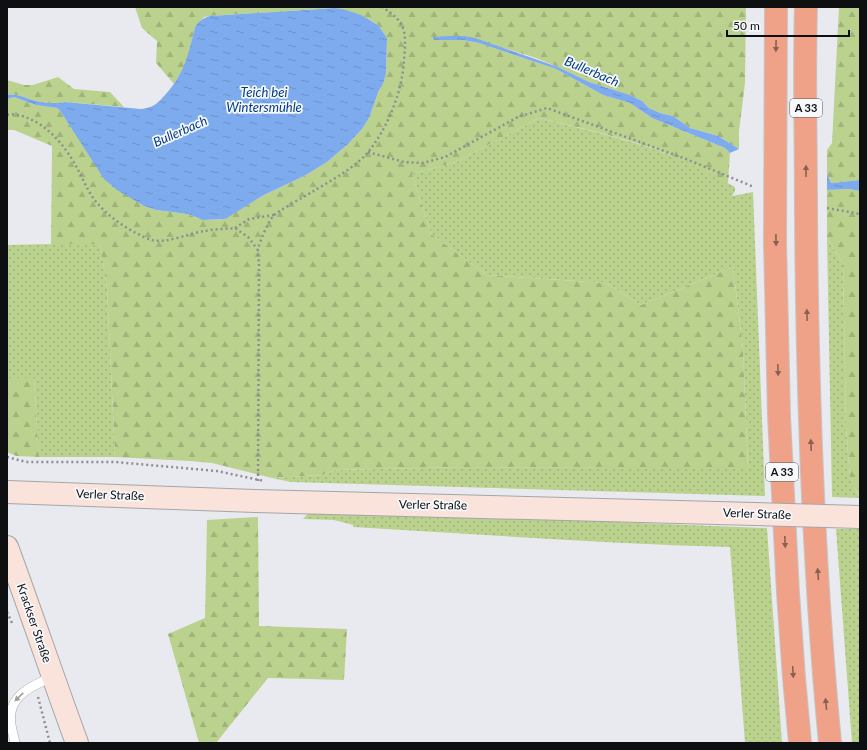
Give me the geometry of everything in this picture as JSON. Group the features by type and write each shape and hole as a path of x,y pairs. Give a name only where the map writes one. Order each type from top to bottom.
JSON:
{"highway":[{"name":"A 33","path":"776,7 775,118 777,329 786,556 800,743"},
{"name":"A 33","path":"806,7 806,283 810,422 821,632 830,743"}],"main road":[{"name":"Verler Straße","path":"7,492 257,490 717,513 860,517"},
{"name":"Krackser Straße","path":"7,547 32,614 52,677 78,743"},
{"name":"Krackser Straße","path":"7,591 52,677"}],"lane":[{"path":"16,743 10,719 14,702 29,688 52,677"}],"path":[{"path":"7,115 22,116 35,121 49,131 63,146 80,172 88,190 98,205 110,216 135,233 153,240 163,241 206,231 235,228 249,219 274,215 346,171 368,152 382,131 390,114 404,68 405,48 404,29 399,19 382,7"},
{"path":"368,152 404,162 423,163 445,157 518,117 547,108 686,158 754,187"},
{"path":"827,208 860,214"},
{"path":"7,457 26,462 115,462 209,470 257,490 258,250 274,215"},
{"path":"235,228 249,238 258,250"}],"green space":[{"path":"135,7 746,7 745,83 739,131 739,149 718,136 690,128 673,116 660,113 649,108 642,101 630,95 589,82 536,58 465,36 448,36 434,40 463,40 479,43 556,69 603,95 630,103 652,118 725,148 730,153 728,183 690,163 649,147 613,136 539,118 456,162 412,174 431,234 487,275 606,283 641,305 733,267 743,348 748,469 466,467 335,470 322,475 272,478 212,463 115,457 107,287 100,244 51,244 52,146 14,130 7,130 7,99 14,97 36,105 57,108 111,185 144,206 156,210 188,214 197,218 208,220 224,219 262,196 306,175 327,162 347,145 362,129 369,118 386,74 387,38 378,25 370,20 335,8 204,17 195,27 186,64 174,84 156,63 157,41 142,28"},
{"path":"839,7 860,7 860,180 831,183 827,174 827,150 832,143"},
{"path":"58,77 74,89 110,92 124,107 65,102 47,103 18,95 7,95 7,80 24,85 33,85"},
{"path":"539,118 666,153 683,160 735,187 735,191 732,196 753,192 765,496 291,482 272,478 322,475 335,470 466,467 748,468 743,348 733,267 641,305 606,283 487,275 431,234 412,174 456,162"},
{"path":"849,189 860,191 860,497 850,479 846,427 843,263 827,238 827,190"},
{"path":"827,238 843,263 846,427 850,478 860,498 832,497"},
{"path":"100,243 107,287 115,457 39,457 34,378 7,378 7,245"},
{"path":"7,378 34,378 39,457 16,456 7,452"},
{"path":"311,510 767,528 782,743 745,743 730,547 588,541 353,527 353,525 334,520 303,519"},
{"path":"258,517 259,626 347,629 344,680 268,678 216,743 199,743 168,634 205,618 207,520"},
{"path":"836,529 860,529 860,743 852,743"}],"water":[{"name":"Teich bei Wintersmühle","path":"335,8 361,15 378,25 387,38 386,74 369,118 362,129 347,145 327,162 306,175 262,196 224,219 203,220 188,214 156,210 144,206 117,190 104,179 57,108 36,105 14,97 7,99 7,95 14,95 47,103 65,102 141,109 149,108 160,100 177,79 188,55 195,27 203,19 210,16"},
{"path":"465,36 475,38 558,67 589,82 630,95 642,101 649,108 660,113 673,116 690,128 718,136 739,149 730,153 725,148 652,118 630,103 603,95 556,69 479,43 463,40 434,40 433,38"},
{"path":"827,174 831,183 860,180 860,191 849,189 827,190"}],"water label":[{"name":"Bullerbach","path":"592,71"},
{"name":"Bullerbach","path":"180,131"}]}
